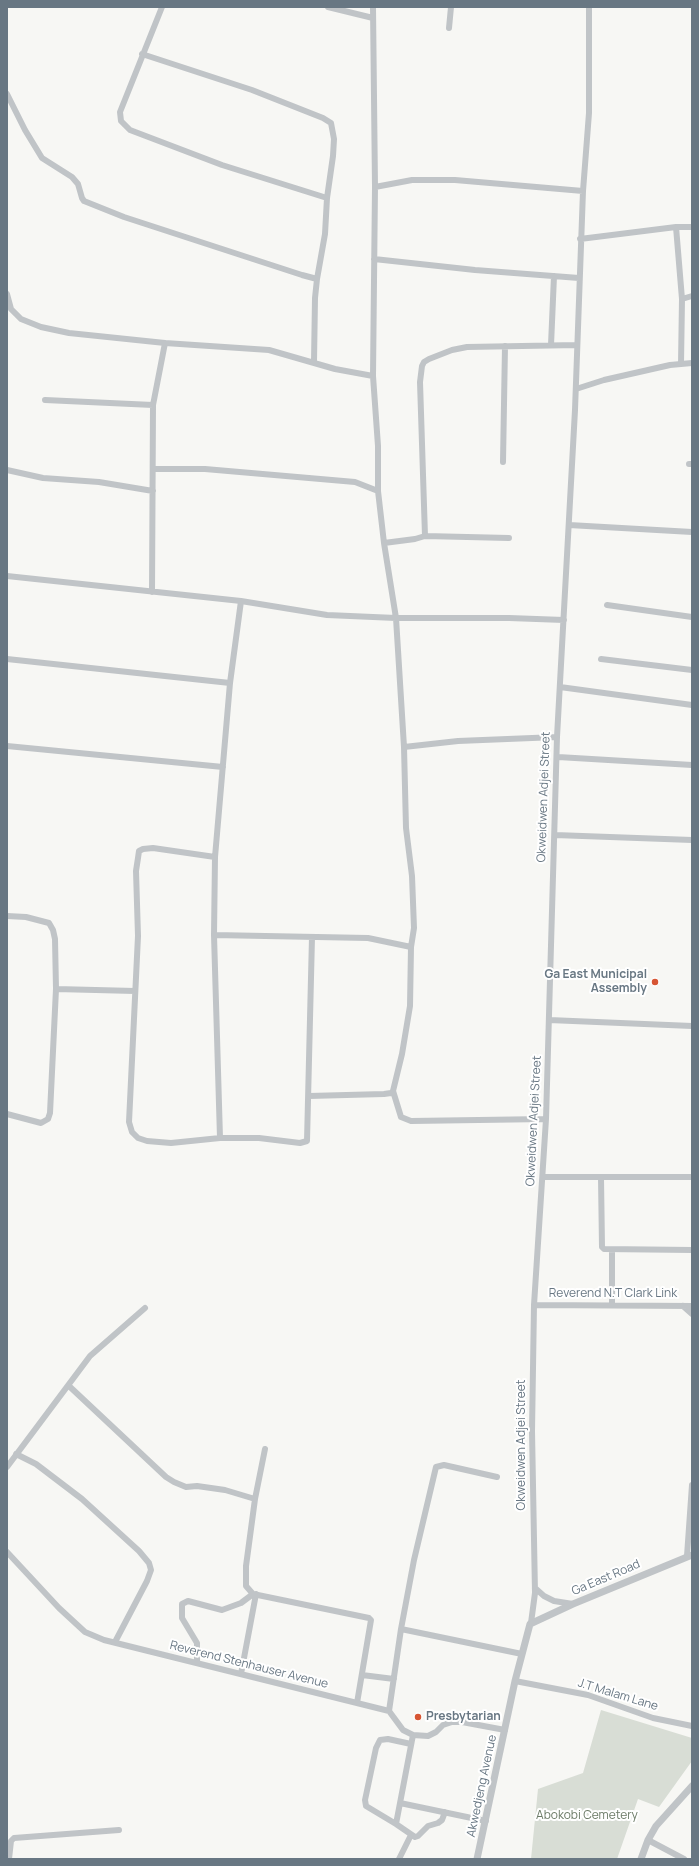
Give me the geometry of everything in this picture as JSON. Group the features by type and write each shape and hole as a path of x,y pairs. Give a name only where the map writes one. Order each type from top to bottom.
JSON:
{"street":[{"path":"162,7 120,112 121,121 130,130 222,165 327,198"},
{"path":"328,7 373,18"},
{"path":"373,7 375,188 373,376 378,446 378,491 384,543 396,618 404,747 406,828 412,876 414,928 411,948 410,1006 402,1054 393,1091 397,1109 401,1117 411,1121 546,1119"},
{"path":"449,28 451,7"},
{"name":"Okweidwen Adjei Street","path":"531,1623 535,1588 532,1431 534,1305 546,1119 554,835 558,757 557,737 576,389 580,239 589,113 589,7"},
{"path":"142,54 252,90 323,118 331,123 334,139 327,198 325,234 315,298 314,362"},
{"path":"7,94 25,130 42,158 72,177 78,184 84,201 124,217 317,279"},
{"path":"375,188 412,180 455,180 583,191"},
{"path":"580,239 676,227 692,227"},
{"path":"676,227 682,299 681,364"},
{"path":"374,259 475,270 579,278"},
{"path":"552,345 554,276"},
{"path":"7,294 11,309 21,319 41,327 69,333 165,343 269,350 336,369 373,376"},
{"path":"682,299 692,296"},
{"path":"152,592 153,405 165,343"},
{"path":"425,536 420,382 422,366 429,359 452,350 467,347 577,345"},
{"path":"503,462 505,346"},
{"path":"576,389 604,380 692,363"},
{"path":"45,400 153,405"},
{"path":"153,469 205,469 355,482 378,491"},
{"path":"7,470 43,478 99,482 153,492"},
{"path":"569,525 692,532"},
{"path":"384,543 415,539 425,536 509,538"},
{"path":"7,576 241,602 327,615 396,618 509,618 564,620"},
{"path":"220,1138 214,935 215,857 230,683 241,602"},
{"path":"607,605 692,617"},
{"path":"601,659 692,670"},
{"path":"7,660 230,683"},
{"path":"560,687 692,705"},
{"path":"404,747 458,741 557,737"},
{"path":"7,746 223,767"},
{"path":"558,757 692,765"},
{"path":"554,835 692,840"},
{"path":"215,857 166,848 147,848 140,851 136,871 138,936 128,1122 132,1132 138,1138 147,1141 171,1143 202,1138 259,1138 300,1143 305,1142 308,1138 312,937"},
{"path":"7,916 26,917 49,923 53,930 55,939 56,989 50,1113 48,1119 41,1123 7,1114"},
{"path":"214,935 368,938 411,948"},
{"path":"56,989 135,992"},
{"path":"549,1020 692,1026"},
{"path":"309,1096 384,1094 391,1093 393,1091"},
{"path":"542,1177 692,1177"},
{"path":"601,1178 602,1247 606,1251 692,1250"},
{"path":"612,1250 612,1305"},
{"name":"Reverend N.T Clark Link","path":"534,1305 692,1306"},
{"path":"683,1306 692,1314"},
{"path":"7,1467 94,1352 145,1308"},
{"path":"69,1386 166,1477 174,1482 186,1487 197,1486 225,1490 255,1499"},
{"path":"264,1449 255,1499 245,1576 246,1586 255,1594 369,1618 371,1620 357,1703"},
{"path":"16,1454 36,1464 82,1499 139,1551 149,1563 151,1570 147,1581 115,1642"},
{"path":"497,1477 444,1465 436,1467 414,1560 401,1629 389,1711 403,1730 413,1735 428,1736 436,1732 443,1725 452,1722 462,1722 505,1730"},
{"path":"690,1555 692,1485"},
{"name":"Reverend Stenhauser Avenue","path":"7,1552 59,1608 85,1632 115,1642 389,1711"},
{"name":"Ga East Road","path":"531,1623 690,1555"},
{"path":"535,1588 544,1596 573,1604"},
{"path":"197,1663 197,1644 182,1618 182,1604 188,1601 222,1610 241,1603 255,1594"},
{"path":"241,1674 255,1594"},
{"name":"Akwedjeng Avenue","path":"477,1859 515,1681 531,1623"},
{"path":"401,1629 522,1654"},
{"path":"362,1675 394,1679"},
{"name":"J.T Malam Lane","path":"515,1681 588,1695 653,1718 692,1726"},
{"path":"396,1824 413,1735"},
{"path":"412,1744 388,1739 380,1740 376,1748 365,1800 366,1806 396,1824 410,1835 418,1836 428,1826 442,1820 445,1812"},
{"path":"641,1859 648,1840 656,1826 692,1786"},
{"path":"400,1803 486,1821"},
{"path":"9,1859 11,1840 14,1838 119,1830"},
{"path":"399,1859 410,1835"},
{"path":"648,1840 684,1859"}],"green space":[{"name":"Abokobi Cemetery","path":"601,1710 692,1738 692,1761 659,1807 638,1799 617,1859 531,1859 538,1789 583,1773"}],"place":[{"name":"Ga East Municipal Assembly","path":"655,982"},
{"name":"Presbytarian","path":"418,1717"}]}
